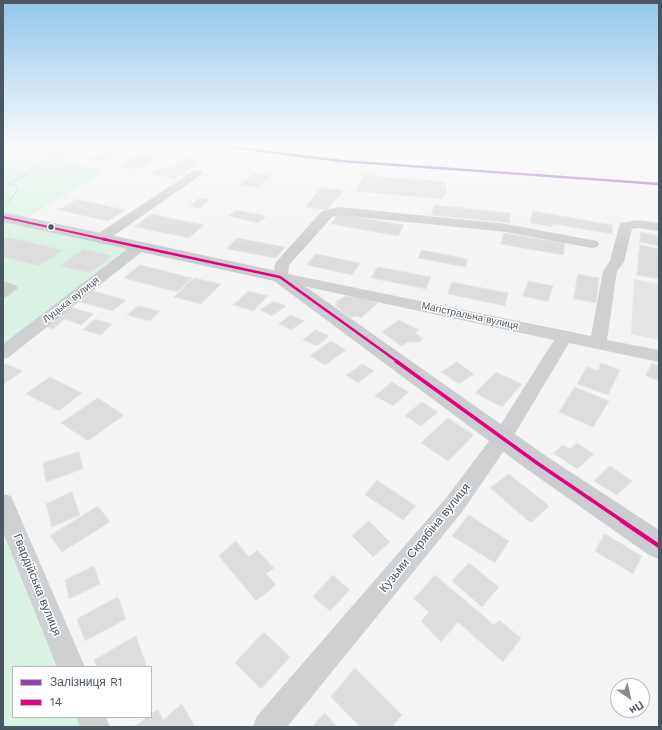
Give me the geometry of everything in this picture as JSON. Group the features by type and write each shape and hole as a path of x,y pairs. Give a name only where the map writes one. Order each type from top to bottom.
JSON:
{"main road":[{"path":"3,217 280,277 537,463 659,546"}],"street":[{"path":"102,238 188,179"},
{"path":"280,277 282,264 327,214 339,211 506,228 592,244"},
{"path":"598,343 610,271 617,262 626,226 637,224 659,227"},
{"name":"Луцька вулиця","path":"3,353 139,247"},
{"name":"Магістральна вулиця","path":"280,277 659,356"},
{"path":"3,286 10,288 3,293"},
{"name":"Кузьми Скрябіна вулиця","path":"268,727 454,505 503,438 564,336"},
{"name":"Гвардійська вулиця","path":"3,503 71,666"}],"path":[{"path":"3,205 9,202 18,191 16,186 9,184 17,179"}],"shaded area":[{"path":"634,279 659,284 659,340 631,334"}],"green space":[{"path":"3,179 92,179 26,218 3,213"},
{"path":"3,219 136,249 3,353"},
{"path":"3,503 71,666 12,666 12,718 91,718 95,727 3,727"}],"building":[{"path":"246,179 268,179 258,188 240,185"},
{"path":"362,179 410,179 444,182 447,188 446,194 441,199 357,191"},
{"path":"322,187 343,191 327,210 305,207"},
{"path":"200,198 210,200 200,208 190,206"},
{"path":"77,199 125,210 108,221 59,210"},
{"path":"434,205 510,213 510,223 432,215"},
{"path":"237,210 266,216 258,223 229,216"},
{"path":"533,211 613,225 612,234 553,224 552,227 530,223"},
{"path":"151,214 204,225 189,238 135,227"},
{"path":"338,214 404,225 398,236 331,224"},
{"path":"641,232 659,236 659,246 640,242"},
{"path":"504,233 565,243 563,255 501,244"},
{"path":"8,237 63,250 39,266 3,257 3,240"},
{"path":"237,238 285,247 276,258 227,249"},
{"path":"640,245 659,249 659,279 637,275"},
{"path":"84,249 113,256 90,273 60,266"},
{"path":"422,250 468,259 465,267 418,258"},
{"path":"316,254 360,263 352,275 307,265"},
{"path":"140,265 192,278 177,292 124,278"},
{"path":"378,267 431,277 426,289 371,278"},
{"path":"578,274 599,278 596,303 574,299"},
{"path":"194,278 221,284 201,304 174,297"},
{"path":"529,281 553,286 548,302 523,296"},
{"path":"452,282 508,293 505,306 448,294"},
{"path":"93,291 126,300 113,311 80,302"},
{"path":"249,291 268,296 253,311 233,305"},
{"path":"357,296 378,303 361,318 357,316 350,318 336,306 337,301 344,297"},
{"path":"274,301 286,306 272,316 260,310"},
{"path":"67,306 94,314 81,325 65,319 53,329 41,325"},
{"path":"138,306 160,311 150,321 127,315"},
{"path":"291,315 304,321 291,330 279,324"},
{"path":"95,319 112,324 101,335 83,330"},
{"path":"399,320 419,330 415,333 423,339 419,342 408,342 401,346 382,332"},
{"path":"316,330 329,336 317,346 303,340"},
{"path":"331,341 346,350 325,365 310,356"},
{"path":"457,362 474,374 459,384 441,372"},
{"path":"4,363 23,371 4,384"},
{"path":"601,363 620,370 608,395 577,384 587,367 598,371"},
{"path":"652,363 659,366 659,381 646,376"},
{"path":"363,364 374,371 358,383 346,375"},
{"path":"496,372 522,384 502,407 475,393"},
{"path":"50,377 82,393 59,411 26,394"},
{"path":"392,382 409,392 393,406 375,396"},
{"path":"575,387 609,401 593,427 559,412"},
{"path":"98,398 124,415 88,441 61,423"},
{"path":"422,402 438,412 421,426 405,416"},
{"path":"448,418 474,435 448,461 421,443"},
{"path":"577,443 594,454 577,469 553,453 563,445 570,449"},
{"path":"79,452 83,469 46,482 43,463"},
{"path":"610,466 632,481 617,495 594,481"},
{"path":"509,474 549,506 531,523 490,488"},
{"path":"377,480 416,506 403,520 365,495"},
{"path":"72,492 80,515 52,527 46,504"},
{"path":"98,506 110,522 62,552 50,536"},
{"path":"469,515 509,541 495,563 452,536"},
{"path":"369,521 390,542 373,557 352,536"},
{"path":"605,534 642,556 633,574 595,551"},
{"path":"236,541 249,557 257,550 274,568 266,574 276,585 256,601 219,556"},
{"path":"469,563 499,587 482,607 452,581"},
{"path":"94,566 100,584 69,599 65,580"},
{"path":"333,575 350,590 330,611 313,597"},
{"path":"435,575 494,625 499,620 521,638 503,662 458,622 441,642 421,621 429,612 414,599"},
{"path":"118,597 126,619 85,641 77,619"},
{"path":"264,632 290,657 261,689 235,663"},
{"path":"136,636 147,666 97,666 94,660"},
{"path":"355,668 402,715 392,727 360,727 331,697"},
{"path":"182,704 195,727 134,727 146,718 152,718 152,713 158,709 163,720"},
{"path":"325,713 337,727 312,727"}],"rail line":[{"name":"R1","path":"591,179 659,184"}],"transit line":[{"name":"14","path":"3,217 280,277 537,463 659,546"}]}
